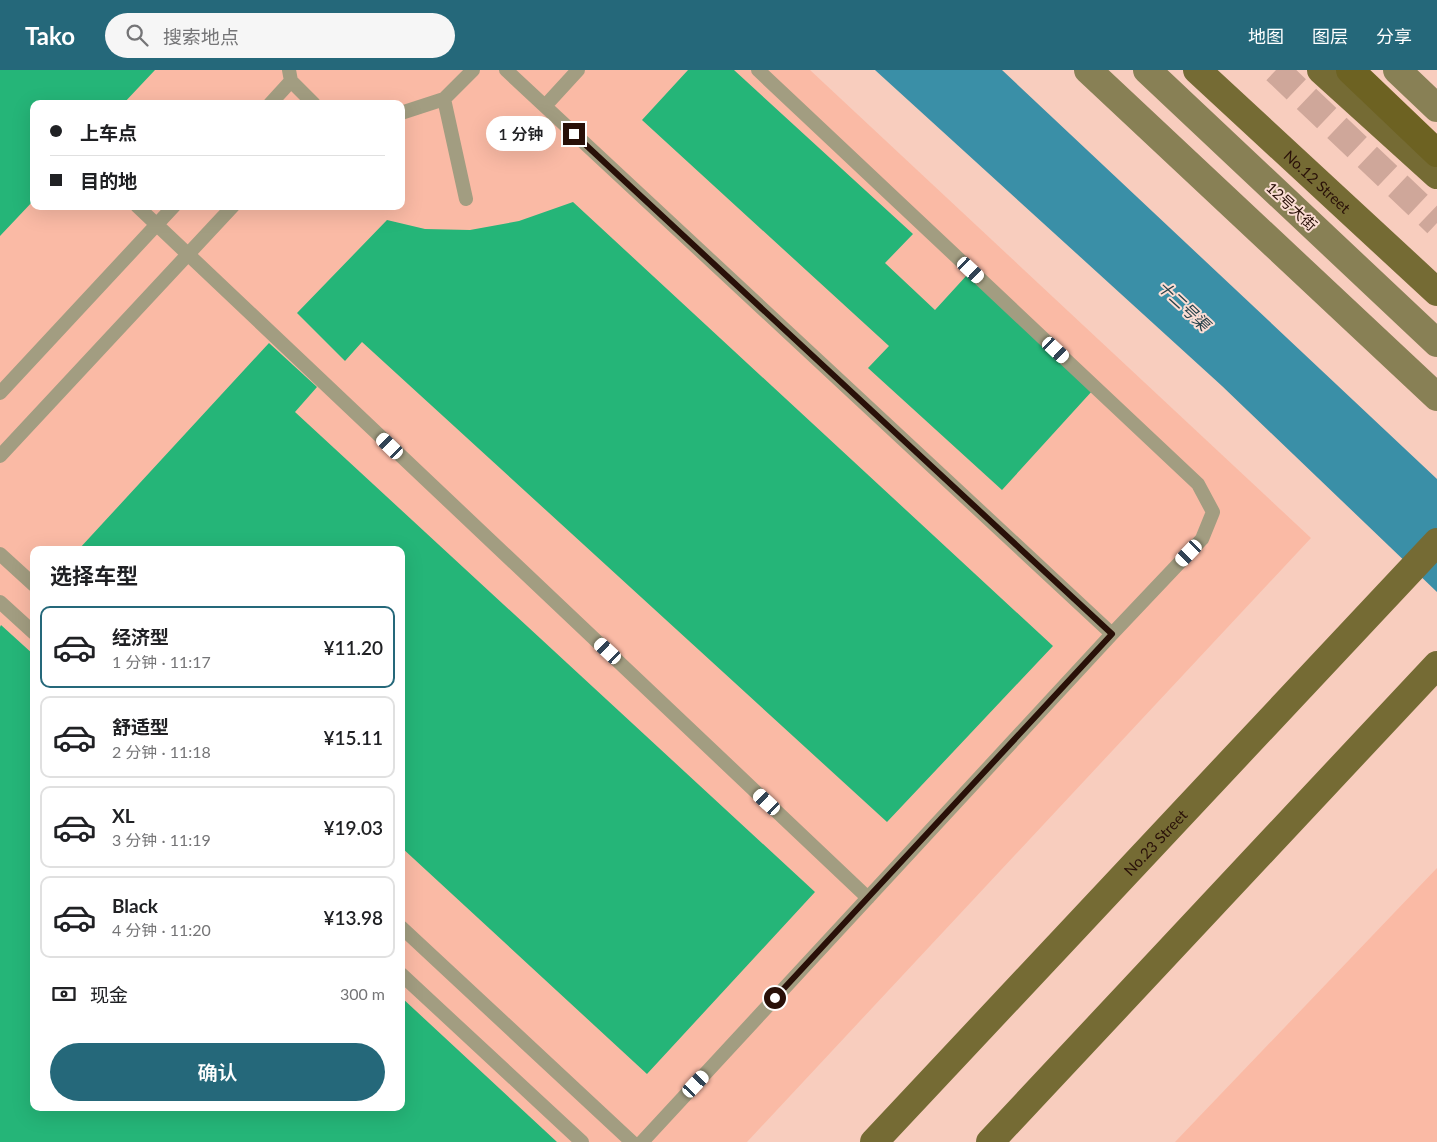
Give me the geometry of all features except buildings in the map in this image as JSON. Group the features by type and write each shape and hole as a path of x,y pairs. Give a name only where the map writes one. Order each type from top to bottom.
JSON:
{"highway":[{"path":"1350,70 1437,153"}],"main road":[{"path":"1088,70 1437,397"},
{"name":"12号大街","path":"1147,70 1437,343"},
{"name":"No.12 Street","path":"1197,70 1437,292"},
{"path":"1321,70 1437,175"},
{"path":"1397,70 1437,108"},
{"name":"No.23 Street","path":"874,1142 1437,542"},
{"path":"990,1142 1437,666"}],"lane":[{"path":"405,112 444,98 473,70"},
{"path":"506,70 1112,634"},
{"path":"545,106 578,70"},
{"path":"642,1142 1202,539 1213,512 1198,484 758,70"},
{"path":"273,100 290,76 311,100"},
{"path":"444,98 466,199"},
{"path":"141,210 868,898"},
{"path":"0,393 170,210"},
{"path":"0,456 229,210"},
{"path":"0,554 30,581"},
{"path":"0,602 30,629"},
{"path":"405,931 632,1142"},
{"path":"405,978 582,1142"}],"shaded area":[{"path":"0,70 810,70 1311,538 747,1142 0,1142"},
{"path":"1437,868 1437,1142 1175,1142"}],"water":[{"name":"十二号渠","path":"875,70 1002,70 1437,479 1437,592 1222,386"}],"tunnel":[{"path":"1276,70 1437,223"}],"route":[{"path":"574,134 1112,634 775,998"}]}
